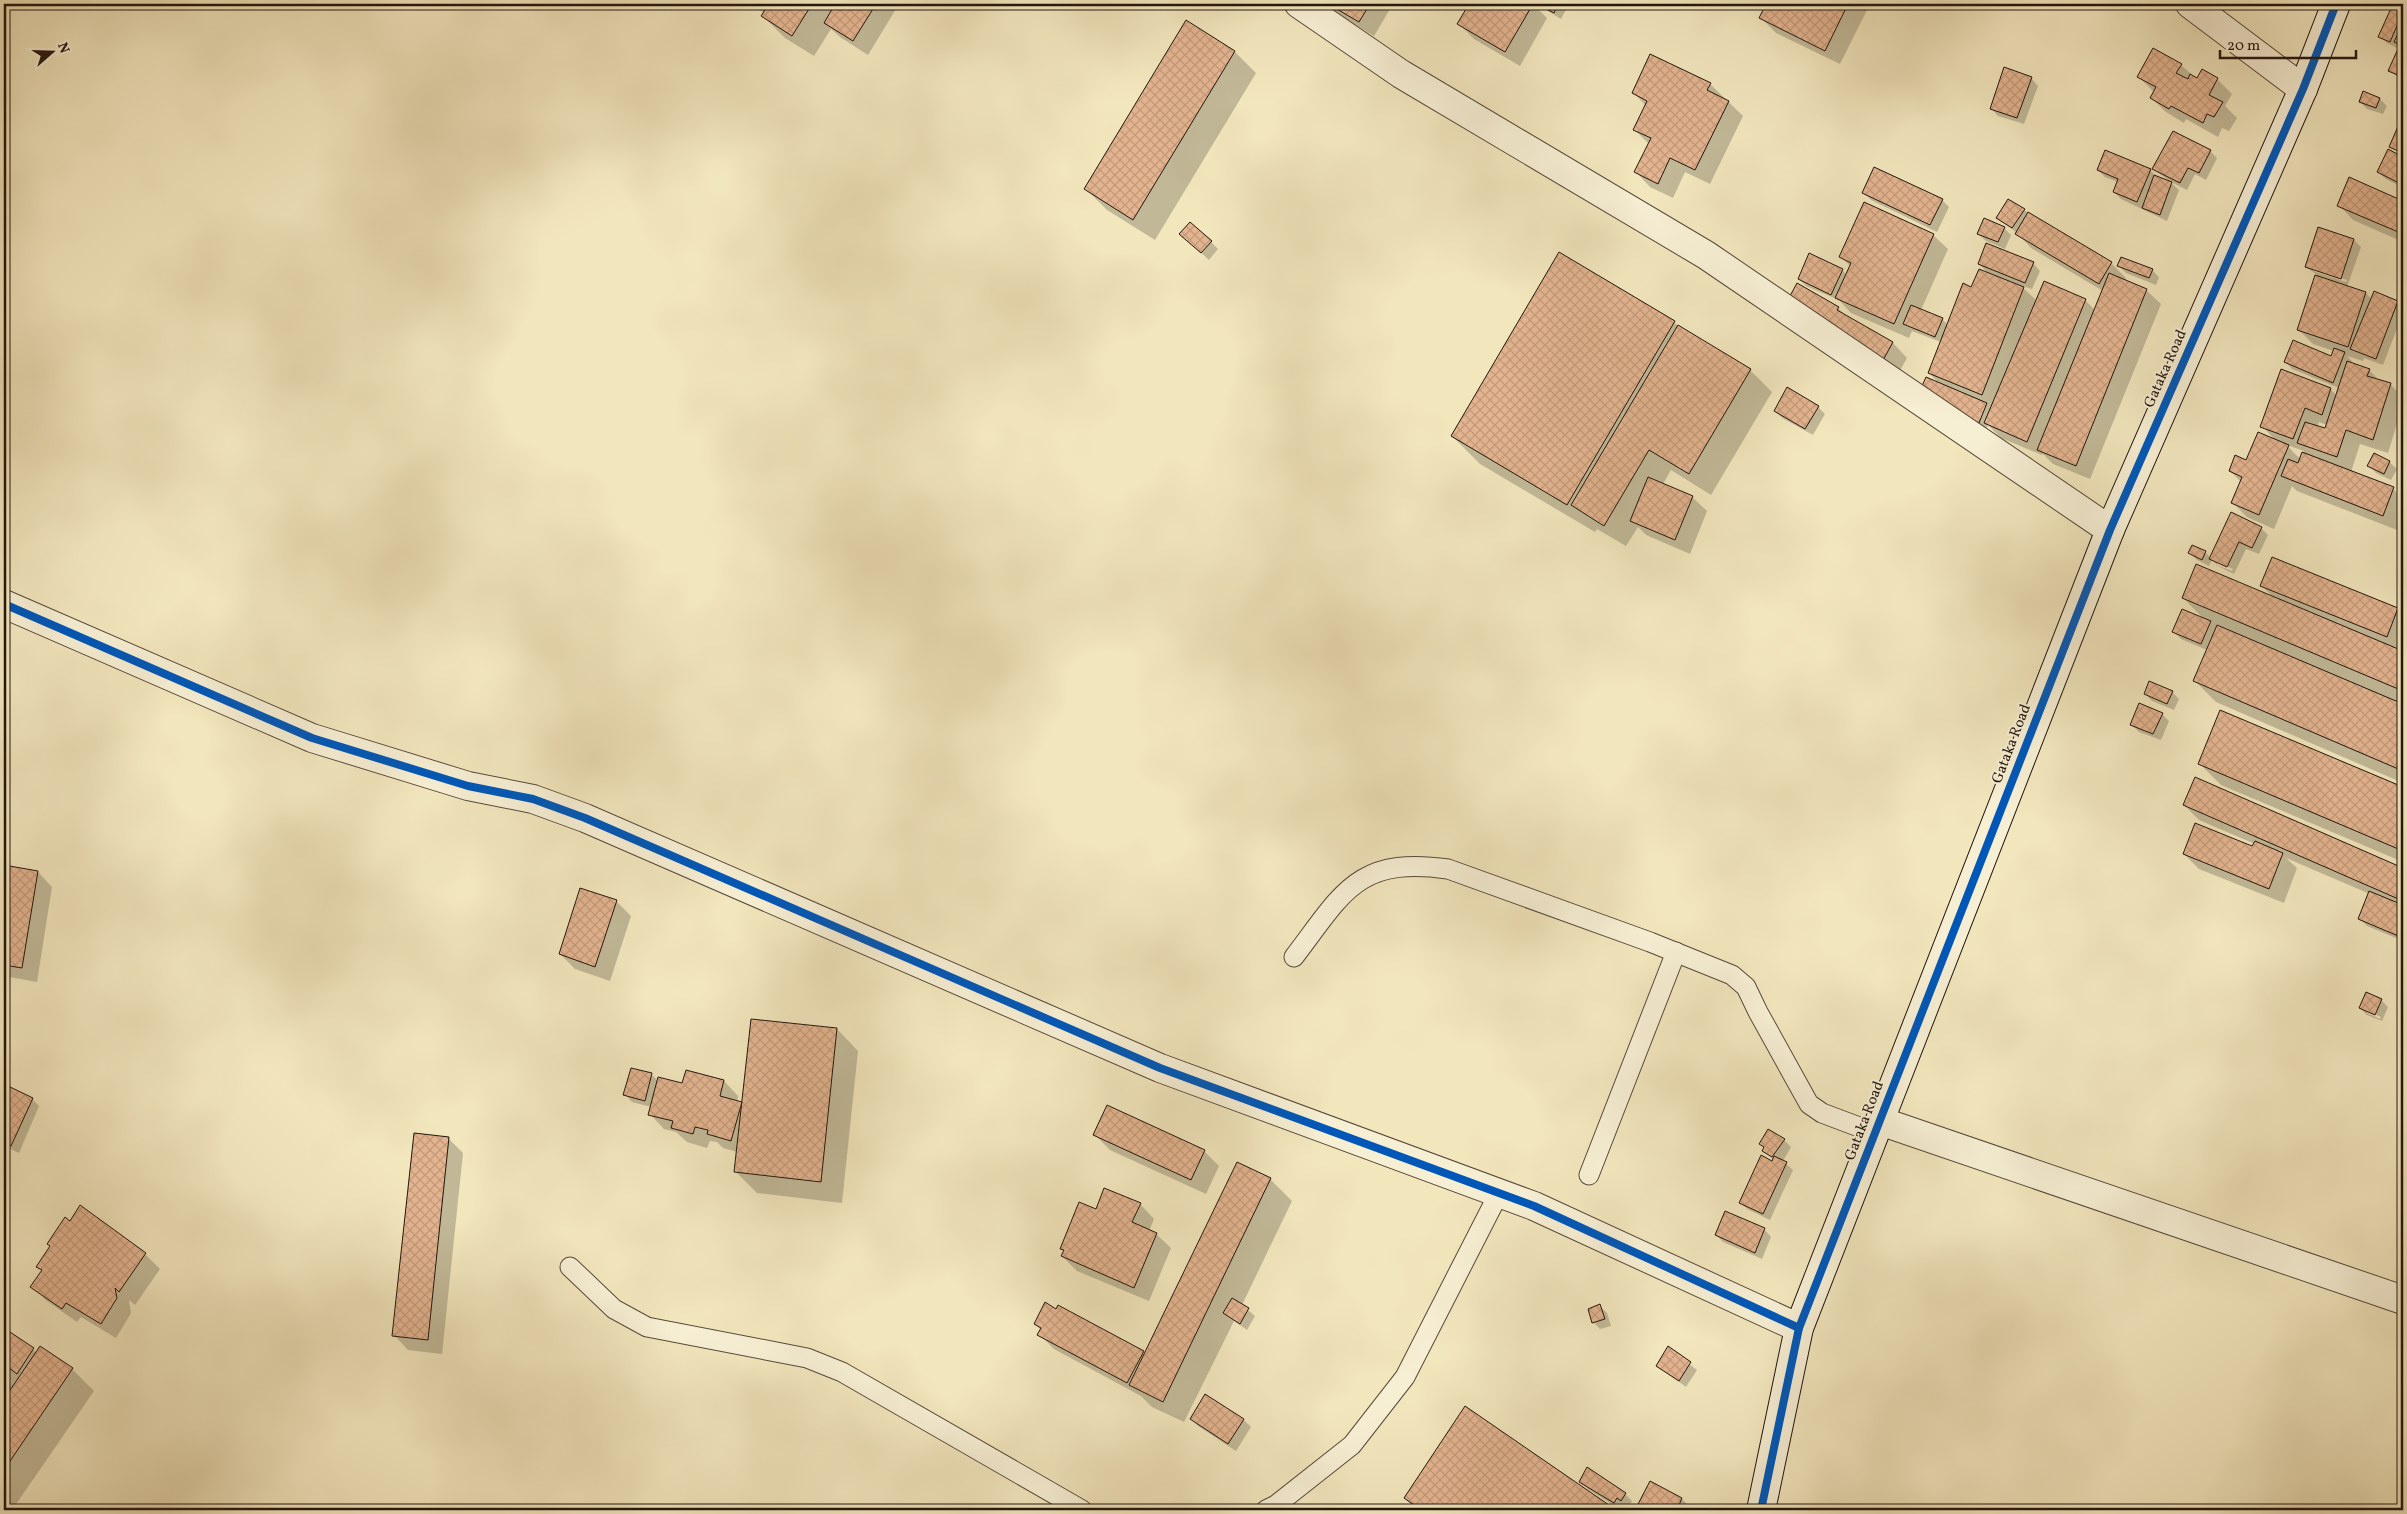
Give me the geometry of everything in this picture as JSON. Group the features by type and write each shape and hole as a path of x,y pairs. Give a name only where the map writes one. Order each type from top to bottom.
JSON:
{"street":[{"path":"1299,4 1401,74 1706,255 2110,530"},
{"path":"2190,4 2304,89"},
{"name":"Gataka Road","path":"1761,1510 1800,1328 2110,530 2304,89 2336,4"},
{"path":"4,604 312,738 468,786 533,799 585,818 1160,1068 1534,1206 1800,1328"},
{"path":"1877,1127 2403,1300"}],"lane":[{"path":"1294,957 1343,893 1366,875 1391,868 1421,865 1448,869 1676,952 1732,975 1746,987 1809,1104 1822,1113 1877,1127"},
{"path":"1589,1175 1676,952"},
{"path":"1266,1510 1276,1505 1352,1445 1405,1377 1499,1193"},
{"path":"570,1267 614,1309 647,1328 807,1358 842,1372 1082,1510"}],"building":[{"path":"769,4 812,4 792,36 761,16"},
{"path":"835,4 876,4 853,41 824,23"},
{"path":"1328,4 1370,4 1359,22"},
{"path":"1469,4 1533,4 1505,52 1457,24"},
{"path":"1537,4 1558,4 1554,13"},
{"path":"1766,4 1848,4 1825,51 1759,18"},
{"path":"2393,4 2403,4 2403,12 2390,42 2378,37"},
{"path":"1186,20 1235,51 1133,220 1084,189"},
{"path":"2403,23 2403,46 2394,42"},
{"path":"2153,48 2182,64 2176,73 2188,79 2190,74 2197,78 2202,69 2218,78 2209,95 2223,102 2214,117 2207,114 2203,123 2171,106 2169,109 2150,98 2156,87 2137,77"},
{"path":"2397,51 2403,53 2403,77 2388,71"},
{"path":"1650,54 1711,83 1707,90 1729,101 1695,170 1670,158 1658,184 1634,172 1651,138 1633,130 1647,101 1632,93"},
{"path":"2004,67 2032,77 2017,118 1990,109"},
{"path":"2363,91 2380,98 2376,108 2359,102"},
{"path":"2399,124 2403,125 2403,153 2389,147"},
{"path":"2173,131 2211,150 2199,173 2188,168 2180,183 2152,169"},
{"path":"2388,149 2403,157 2403,185 2377,172"},
{"path":"2105,150 2151,169 2137,202 2113,192 2118,179 2097,170"},
{"path":"1874,167 1943,199 1930,225 1862,193"},
{"path":"2154,175 2172,182 2160,215 2142,208"},
{"path":"2349,177 2403,201 2403,234 2337,206"},
{"path":"2008,199 2025,209 2012,228 1996,218"},
{"path":"1864,202 1934,234 1894,324 1835,298 1851,263 1839,257"},
{"path":"2028,212 2112,262 2099,284 2015,234"},
{"path":"1984,218 2005,227 1998,242 1977,234"},
{"path":"1190,222 1212,241 1201,253 1179,234"},
{"path":"2318,227 2354,239 2341,279 2305,267"},
{"path":"1986,243 2034,262 2025,283 1978,264"},
{"path":"1559,252 1675,321 1567,505 1451,436"},
{"path":"1809,253 1843,269 1831,295 1798,279"},
{"path":"2121,257 2153,269 2149,278 2117,266"},
{"path":"1979,269 2024,287 1982,395 1928,373 1963,283 1971,287"},
{"path":"2109,273 2147,289 2076,466 2037,450"},
{"path":"2315,275 2366,292 2348,347 2297,330"},
{"path":"2044,281 2086,299 2027,442 1984,423"},
{"path":"1797,283 1839,307 1837,310 1893,342 1882,362 1784,307"},
{"path":"2374,291 2398,301 2376,359 2350,349"},
{"path":"1911,305 1943,318 1935,337 1903,324"},
{"path":"1678,325 1751,369 1689,474 1649,450 1604,526 1571,505"},
{"path":"2293,340 2331,356 2334,348 2345,352 2333,383 2284,362"},
{"path":"2347,361 2370,369 2367,376 2391,383 2373,440 2346,430 2337,457 2297,443 2305,422 2325,428"},
{"path":"2281,369 2331,388 2322,415 2305,408 2293,439 2260,427"},
{"path":"1926,377 1987,403 1979,423 1917,397"},
{"path":"1787,387 1819,406 1805,429 1774,411"},
{"path":"2258,432 2289,445 2259,515 2231,503 2242,477 2229,471 2235,455 2246,460"},
{"path":"2302,452 2394,487 2383,516 2281,476 2288,459 2298,463"},
{"path":"2374,453 2390,461 2384,474 2367,466"},
{"path":"1648,477 1693,496 1675,540 1630,521"},
{"path":"2231,512 2262,527 2252,548 2239,542 2227,567 2209,559"},
{"path":"2192,545 2206,551 2202,560 2188,553"},
{"path":"2272,557 2398,608 2387,637 2260,586"},
{"path":"2196,564 2403,651 2403,691 2182,598"},
{"path":"2182,609 2211,621 2201,644 2172,632"},
{"path":"2217,625 2403,704 2403,771 2193,681"},
{"path":"2149,681 2173,691 2167,704 2144,694"},
{"path":"2139,703 2163,713 2153,734 2130,725"},
{"path":"2220,710 2403,787 2403,851 2198,764"},
{"path":"2195,777 2403,868 2403,901 2183,805"},
{"path":"2195,823 2252,846 2255,841 2283,853 2269,889 2183,854"},
{"path":"4,865 38,871 22,968 4,965"},
{"path":"580,888 617,900 595,967 559,954"},
{"path":"2369,891 2403,905 2403,938 2358,919"},
{"path":"2366,992 2382,999 2375,1015 2359,1008"},
{"path":"751,1019 837,1028 821,1182 734,1172"},
{"path":"631,1068 652,1073 645,1101 623,1095"},
{"path":"686,1070 724,1080 720,1096 742,1102 731,1141 707,1134 708,1130 695,1127 693,1134 671,1128 673,1121 648,1115 658,1077 682,1083"},
{"path":"8,1086 33,1098 11,1146 4,1143 4,1094"},
{"path":"1107,1105 1205,1150 1191,1180 1093,1135"},
{"path":"1768,1129 1785,1139 1772,1157 1762,1151 1764,1147 1759,1144"},
{"path":"414,1133 449,1137 428,1340 392,1336"},
{"path":"1761,1155 1772,1161 1774,1156 1787,1162 1763,1214 1739,1203"},
{"path":"1237,1162 1271,1178 1163,1402 1129,1385"},
{"path":"1104,1188 1141,1203 1132,1222 1157,1233 1134,1288 1061,1256 1064,1250 1060,1249 1079,1202 1096,1209"},
{"path":"80,1205 146,1253 119,1292 115,1288 117,1298 101,1324 66,1303 62,1309 30,1287 42,1270 36,1267 50,1246 47,1244 65,1217 70,1221"},
{"path":"1725,1211 1765,1228 1755,1253 1715,1235"},
{"path":"1232,1298 1249,1308 1240,1324 1223,1313"},
{"path":"1045,1302 1056,1309 1058,1305 1144,1351 1127,1383 1037,1335 1041,1328 1034,1324"},
{"path":"1600,1304 1605,1319 1592,1323 1588,1309"},
{"path":"4,1328 34,1348 17,1374 4,1364"},
{"path":"40,1346 73,1368 4,1470 4,1399"},
{"path":"1668,1346 1691,1362 1679,1381 1656,1366"},
{"path":"1205,1394 1244,1419 1228,1444 1190,1419"},
{"path":"1465,1406 1609,1505 1605,1510 1421,1510 1404,1498"},
{"path":"1587,1467 1626,1493 1621,1501 1617,1498 1614,1503 1579,1482"},
{"path":"1650,1481 1682,1498 1677,1510 1635,1510"}],"cycle path":[{"path":"1761,1510 1799,1328 2110,530 2303,89 2336,4"},
{"path":"4,604 312,738 468,786 533,799 585,818 1160,1068 1534,1206 1799,1328"}]}
